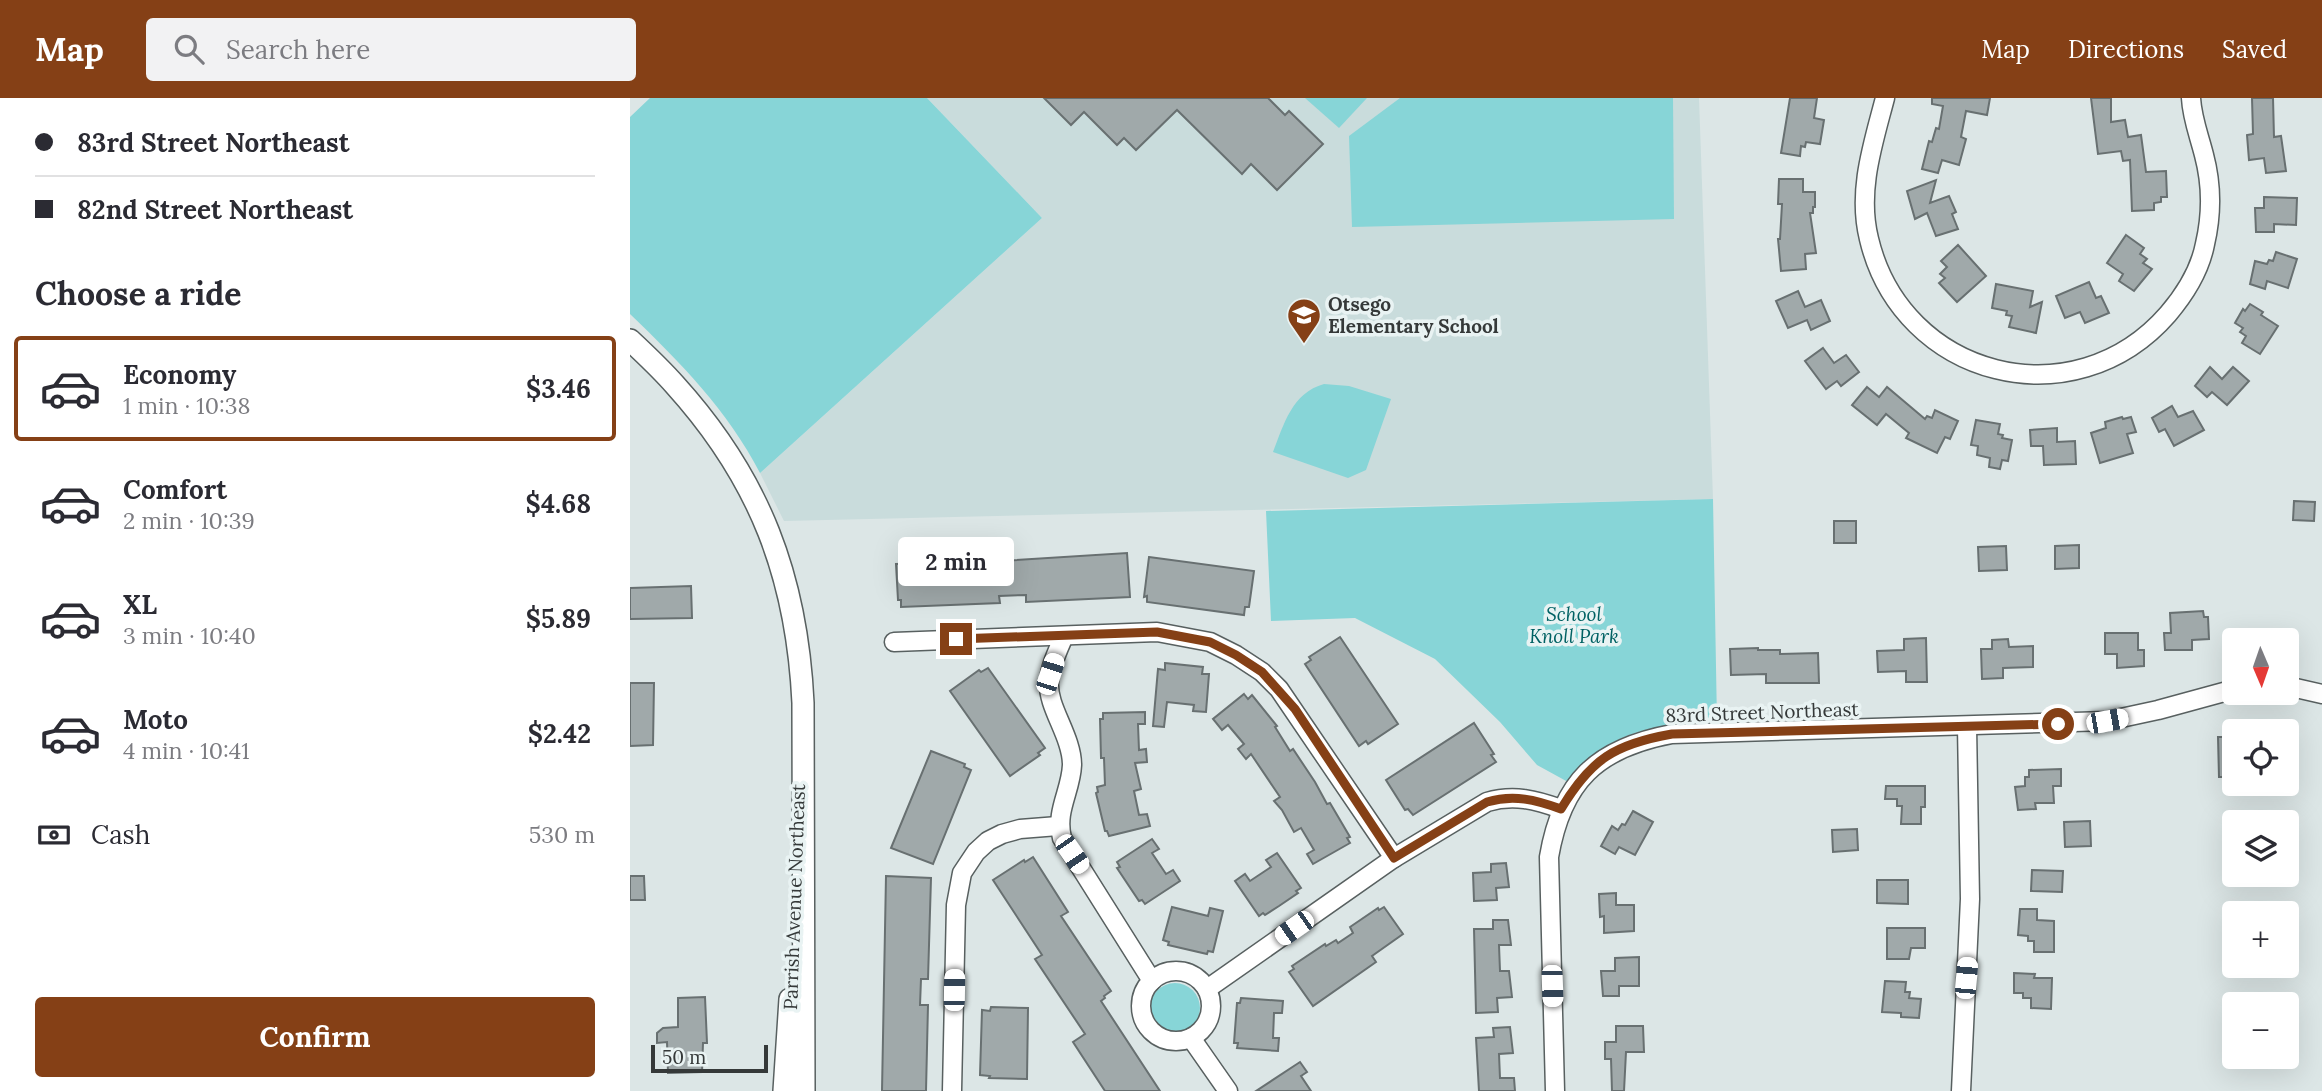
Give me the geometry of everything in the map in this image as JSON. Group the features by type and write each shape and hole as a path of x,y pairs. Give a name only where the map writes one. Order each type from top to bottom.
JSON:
{"main road":[{"name":"Parrish Avenue Northeast","path":"630,340 675,384 714,433 745,480 766,521 791,600 801,661 803,703 804,1091"},
{"name":"Parrish Avenue Northeast","path":"784,1091 803,703"}],"street":[{"path":"1885,98 1864,189 1869,239 1881,273 1917,325 1938,343 1987,367 2020,374 2045,375 2095,365 2129,348 2156,328 2178,303 2194,276 2211,214 2205,157 2192,114 2191,98"},
{"path":"894,642 1157,632 1210,642 1262,672 1295,709 1394,858"},
{"path":"1064,636 1049,684 1068,739 1072,768 1058,826 1062,838 1152,981"},
{"path":"2300,689 2322,694"},
{"name":"83rd Street Northeast","path":"1555,1091 1549,857 1553,833 1561,809 1574,788 1591,769 1612,752 1672,734 2107,721 2147,713 2222,692"},
{"path":"1961,1091 1970,899 1967,726"},
{"path":"1207,989 1394,858 1487,802 1503,797 1518,797 1561,809"},
{"path":"952,1091 956,905 961,873 976,852 988,841 1002,834 1058,826"},
{"path":"1178,971 1190,974 1207,989 1211,1011 1208,1022 1191,1038 1180,1042 1168,1041 1157,1037 1148,1029 1140,1007 1142,995 1152,981 1167,972 1178,971"},
{"path":"1191,1038 1228,1091"}],"shaded area":[{"name":"Otsego Elementary School","path":"927,98 1699,98 1713,499 784,521 760,473 1042,218"}],"green space":[{"path":"650,98 927,98 1042,218 760,473 733,429 702,388 630,314 630,117"},
{"path":"1305,98 1367,98 1339,128"},
{"path":"1400,98 1673,98 1674,219 1352,227 1349,136"},
{"path":"1324,384 1349,386 1391,399 1366,470 1348,478 1273,452 1297,402 1313,388"},
{"name":"School Knoll Park","path":"1713,499 1717,722 1672,725 1634,733 1601,751 1584,764 1568,782 1537,765 1500,722 1435,659 1355,618 1271,621 1266,511"},
{"path":"1175,983 1193,990 1200,1008 1193,1026 1175,1033 1157,1026 1150,1008 1157,990"}],"building":[{"path":"1044,98 1268,98 1285,115 1289,111 1323,144 1277,190 1251,164 1242,174 1177,110 1136,150 1124,138 1117,145 1084,112 1071,125"},
{"path":"1790,98 1817,98 1814,118 1824,120 1820,144 1806,142 1805,147 1801,146 1800,156 1781,153"},
{"path":"1932,98 1990,98 1987,115 1966,111 1961,137 1966,139 1959,165 1942,160 1938,173 1922,169 1929,141 1932,142 1936,128 1939,129 1943,106 1932,104"},
{"path":"2091,98 2111,98 2111,122 2125,120 2128,137 2141,135 2146,172 2166,171 2167,197 2161,197 2161,202 2154,203 2154,210 2132,211 2130,160 2123,161 2121,151 2098,154"},
{"path":"2252,98 2273,98 2274,137 2281,136 2286,171 2266,173 2264,158 2249,160 2247,135 2253,134"},
{"path":"1779,179 1803,179 1803,192 1815,192 1815,207 1813,213 1810,213 1816,253 1805,254 1806,269 1781,271 1778,239 1782,204 1778,204"},
{"path":"1936,180 1930,203 1949,196 1956,212 1952,214 1958,229 1936,236 1927,213 1915,219 1907,191"},
{"path":"2264,197 2297,198 2296,225 2274,224 2274,232 2256,232 2255,208 2264,208"},
{"path":"2126,235 2144,248 2140,254 2147,259 2143,263 2152,269 2134,291 2119,281 2123,274 2107,263"},
{"path":"1958,245 1986,276 1957,302 1939,283 1945,278 1940,274 1947,267 1941,261"},
{"path":"2276,252 2297,259 2288,288 2267,281 2265,289 2250,284 2255,261 2267,264 2269,260 2273,261"},
{"path":"2089,282 2096,298 2101,296 2109,313 2085,323 2080,312 2065,318 2056,296"},
{"path":"1996,284 2033,291 2030,307 2042,302 2036,333 2009,327 2012,316 2006,315 2007,311 1992,308"},
{"path":"1798,291 1805,307 1821,300 1830,321 1811,330 1807,320 1788,328 1776,301"},
{"path":"2250,304 2278,326 2260,354 2242,343 2246,336 2240,332 2243,328 2235,323 2243,309 2245,311"},
{"path":"1823,348 1834,363 1846,355 1859,372 1841,386 1837,381 1826,389 1805,361"},
{"path":"2210,367 2222,379 2233,367 2249,381 2227,405 2212,392 2207,397 2195,386"},
{"path":"1867,387 1879,397 1887,387 1925,419 1927,416 1932,418 1935,410 1958,421 1950,439 1945,437 1937,453 1906,438 1909,433 1886,414 1877,425 1852,405"},
{"path":"2172,406 2178,417 2193,411 2204,430 2174,446 2165,429 2159,432 2152,418"},
{"path":"2131,417 2136,432 2127,434 2133,453 2100,463 2091,433 2106,428 2105,422"},
{"path":"1976,420 2000,424 1998,434 2003,435 2002,438 2012,440 2008,461 2002,460 2000,469 1989,467 1990,458 1977,455 1978,446 1971,445"},
{"path":"2057,428 2057,442 2075,441 2076,464 2044,465 2043,446 2031,446 2030,430"},
{"path":"2294,501 2315,502 2314,521 2293,520"},
{"path":"1834,521 1856,521 1856,543 1834,543"},
{"path":"2079,545 2079,568 2055,569 2055,546"},
{"path":"2006,546 2007,570 1979,571 1978,547"},
{"path":"1127,553 1130,597 1026,602 1026,595 999,596 1000,603 901,607 901,600 898,600 896,564"},
{"path":"1149,557 1254,571 1249,607 1245,607 1244,615 1147,602 1147,596 1144,597"},
{"path":"691,586 692,618 630,619 630,588"},
{"path":"2203,611 2204,617 2208,617 2209,639 2192,640 2192,650 2165,650 2164,633 2171,633 2170,613"},
{"path":"2105,633 2138,633 2138,650 2144,650 2144,666 2117,668 2117,654 2105,654"},
{"path":"1340,637 1398,724 1368,744 1366,741 1359,746 1305,664 1311,660 1309,657"},
{"path":"1926,638 1927,682 1906,682 1906,671 1878,672 1877,651 1904,650 1904,639"},
{"path":"2008,639 2009,647 2033,646 2033,667 2003,668 2003,678 1982,679 1981,649 1992,649 1992,640"},
{"path":"1730,649 1780,650 1780,654 1818,653 1819,683 1766,683 1766,674 1731,675"},
{"path":"1165,663 1203,667 1202,674 1209,674 1206,712 1193,711 1194,705 1167,702 1164,727 1153,726 1158,669 1165,670"},
{"path":"988,668 1045,748 1038,753 1040,755 1010,776 950,691 979,670 981,672"},
{"path":"630,683 654,683 653,745 630,746"},
{"path":"1244,694 1248,699 1252,695 1277,726 1275,727 1290,751 1293,749 1350,837 1347,838 1350,843 1313,864 1307,854 1314,850 1301,828 1294,832 1274,801 1280,797 1251,754 1246,759 1238,749 1244,744 1228,725 1222,730 1213,719"},
{"path":"1145,712 1145,724 1138,724 1139,750 1146,749 1147,762 1135,763 1141,789 1134,791 1139,815 1147,814 1150,826 1109,836 1105,831 1096,793 1097,787 1105,785 1100,719 1103,719 1103,713"},
{"path":"1474,723 1494,754 1491,755 1496,762 1413,815 1408,809 1405,810 1386,780"},
{"path":"2218,737 2222,737 2222,777 2219,777"},
{"path":"931,751 965,764 964,767 971,770 933,864 891,848"},
{"path":"2061,769 2061,786 2053,786 2054,803 2035,803 2036,809 2018,810 2015,787 2025,786 2025,777 2029,777 2029,770"},
{"path":"1886,786 1925,786 1925,807 1921,807 1921,824 1901,824 1902,806 1897,806 1897,799 1885,799"},
{"path":"1633,811 1653,822 1635,855 1619,847 1615,854 1601,846 1612,826 1618,830 1622,824 1625,825"},
{"path":"2090,821 2091,846 2065,847 2064,822"},
{"path":"1857,829 1858,850 1833,852 1832,830"},
{"path":"1152,839 1159,849 1152,853 1166,874 1173,870 1180,881 1145,904 1142,900 1139,901 1117,868 1120,867 1117,862"},
{"path":"1277,853 1301,888 1279,906 1259,916 1235,881 1245,874 1250,881 1271,867 1266,860"},
{"path":"1033,857 1068,912 1061,916 1111,991 1101,1001 1160,1091 1105,1091 1073,1042 1085,1034 1035,959 1042,955 993,880"},
{"path":"1506,863 1509,887 1496,888 1497,900 1474,901 1473,873 1491,872 1491,864"},
{"path":"2032,870 2063,871 2062,892 2031,891"},
{"path":"630,876 644,876 645,900 630,900"},
{"path":"886,876 931,878 928,979 921,979 920,1005 928,1005 926,1091 882,1091"},
{"path":"1877,880 1908,880 1908,904 1877,903"},
{"path":"1616,893 1616,905 1634,905 1634,931 1604,933 1604,916 1600,917 1599,894"},
{"path":"1172,907 1208,916 1210,908 1223,911 1213,952 1208,951 1207,954 1168,945 1169,942 1163,940"},
{"path":"1384,907 1403,934 1372,956 1376,962 1313,1006 1289,972 1294,969 1292,966 1325,944 1326,946 1336,940 1338,943 1353,933 1350,927 1378,908 1379,910"},
{"path":"2020,909 2037,909 2037,920 2054,921 2054,952 2034,952 2034,941 2028,941 2028,936 2018,935"},
{"path":"1493,920 1508,920 1511,945 1499,945 1500,971 1509,971 1512,997 1497,998 1498,1012 1476,1013 1474,929 1493,929"},
{"path":"1887,928 1925,928 1925,948 1911,948 1909,959 1887,959"},
{"path":"1639,957 1639,986 1619,986 1619,996 1603,996 1601,971 1615,971 1615,958"},
{"path":"2014,973 2035,974 2034,978 2052,978 2051,1009 2031,1008 2031,998 2023,998 2023,993 2014,993"},
{"path":"1885,981 1906,982 1905,992 1910,992 1909,998 1921,999 1919,1018 1882,1012"},
{"path":"705,997 707,1043 703,1043 702,1072 668,1073 667,1042 657,1043 657,1033 663,1028 678,1027 678,998"},
{"path":"1241,998 1283,1001 1282,1013 1274,1013 1273,1038 1279,1038 1278,1051 1237,1048 1238,1043 1234,1043 1237,1003 1240,1003"},
{"path":"991,1007 1028,1008 1027,1079 989,1078 990,1076 980,1075 982,1010 990,1011"},
{"path":"1616,1026 1643,1026 1644,1052 1626,1052 1624,1091 1612,1091 1611,1059 1605,1059 1605,1042 1616,1042"},
{"path":"1510,1027 1513,1053 1499,1054 1500,1078 1514,1078 1515,1091 1479,1091 1476,1038 1494,1037 1493,1028"},
{"path":"1300,1062 1307,1072 1301,1076 1311,1091 1256,1091"}],"place":[{"name":"Otsego Elementary School","path":"1304,345"}],"route":[{"path":"956,639 1157,632 1210,642 1236,655 1262,672 1295,709 1394,858 1487,802 1503,797 1518,797 1561,809 1574,788 1591,769 1612,752 1652,738 1672,734 2058,724"}]}
